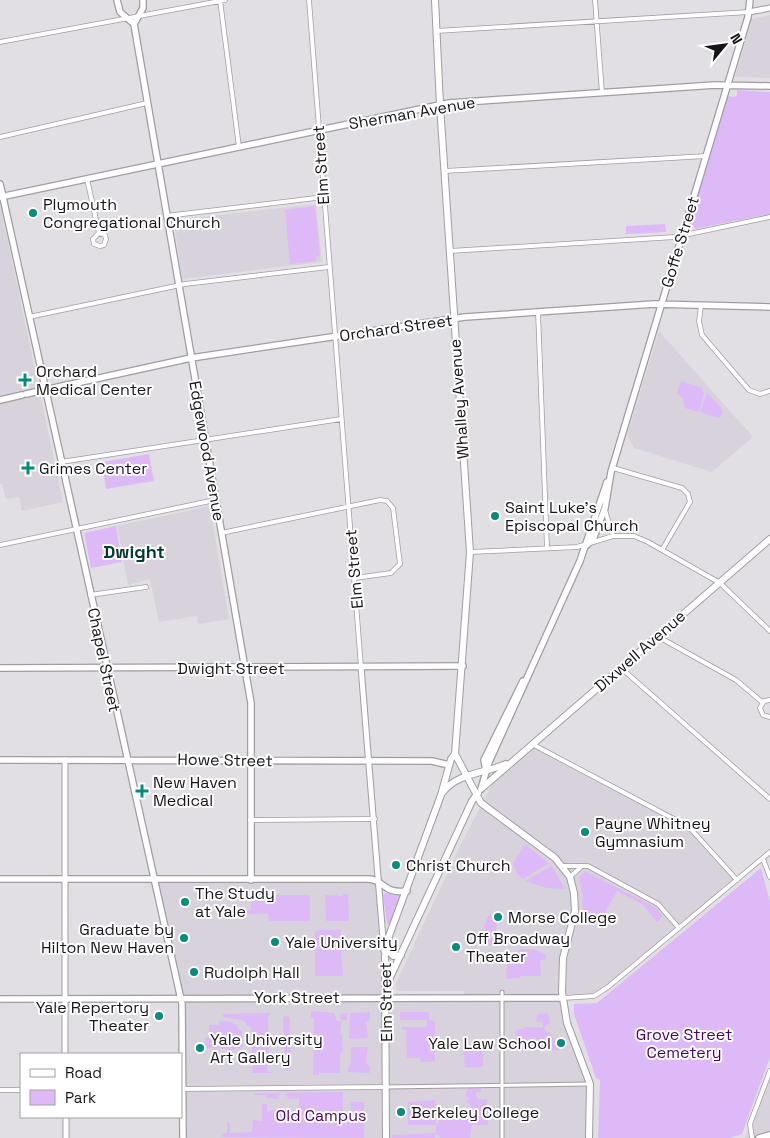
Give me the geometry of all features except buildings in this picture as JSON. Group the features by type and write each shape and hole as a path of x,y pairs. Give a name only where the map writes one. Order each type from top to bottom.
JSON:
{"main road":[{"path":"117,0 120,12 134,24 140,16 143,0"},
{"name":"Whalley Avenue","path":"385,956 386,948 441,795 449,764 455,754 470,552 440,104 435,0"},
{"name":"Goffe Street","path":"587,545 594,537 605,508 612,470 728,85 749,12 750,0"},
{"name":"Edgewood Avenue","path":"134,24 215,500 252,703 250,760 251,880"},
{"name":"Sherman Avenue","path":"1,197 440,104 728,85 770,86"},
{"name":"Chapel Street","path":"0,184 1,197 180,998 181,1053"},
{"name":"Orchard Street","path":"0,400 191,358 454,320 538,312 661,304 770,307"},
{"name":"Goffe Street","path":"481,788 486,771 528,673 587,545 600,499 612,470"},
{"name":"Dixwell Avenue","path":"386,986 481,788 770,539"},
{"name":"Dwight Street","path":"0,668 463,666"},
{"path":"455,754 476,795 485,807 563,866 570,877 574,893 575,911 563,958 563,998 567,1022 590,1084 589,1138"},
{"name":"Howe Street","path":"0,760 432,761 449,764"},
{"name":"Dixwell Avenue","path":"441,795 451,782 510,763"},
{"path":"0,879 369,879 380,883 390,890 407,891"},
{"path":"386,948 393,956 401,955"},
{"name":"Elm Street","path":"385,956 386,1138"},
{"name":"York Street","path":"0,998 563,998"},
{"name":"Chapel Street","path":"182,1089 183,1138"},
{"path":"759,1138 770,1135"}],"street":[{"path":"0,42 222,0 239,147"},
{"name":"Elm Street","path":"309,0 328,267 385,956"},
{"path":"595,0 602,92"},
{"path":"436,31 749,12 770,8"},
{"path":"0,137 147,103"},
{"path":"445,171 706,156"},
{"path":"88,179 99,233"},
{"path":"166,216 324,197"},
{"path":"450,251 682,235 770,217"},
{"path":"29,317 178,285 328,267"},
{"path":"701,306 700,326 705,338 750,390 760,394 770,391"},
{"path":"538,312 547,548"},
{"path":"61,462 341,419"},
{"path":"612,470 682,488 688,494 690,502 662,550"},
{"path":"0,544 215,500"},
{"path":"221,533 380,500 387,502 393,508 400,564 391,573 355,578"},
{"path":"605,508 613,536"},
{"path":"470,552 577,547 613,536 634,536 720,583 770,631"},
{"path":"90,595 146,587"},
{"path":"657,636 736,680 762,702"},
{"path":"621,668 770,799"},
{"path":"762,702 770,700"},
{"path":"762,702 761,713 770,717"},
{"path":"532,744 689,827 737,880"},
{"path":"64,760 66,1053"},
{"path":"250,820 375,819"},
{"path":"563,866 584,865 658,904 679,928 770,852"},
{"path":"763,859 770,877"},
{"path":"570,877 584,865"},
{"name":"York Street","path":"563,998 594,996 608,987 679,928"},
{"path":"502,1001 502,1138"},
{"path":"752,1138 751,1121 770,1071"},
{"path":"182,1089 590,1084"},
{"path":"0,1090 20,1090"},
{"path":"66,1118 66,1138"}],"shaded area":[{"path":"770,15 770,78 735,77 752,19"},
{"path":"0,204 63,502 22,511 19,497 6,499 2,484 0,484"},
{"path":"316,204 322,262 182,279 174,220"},
{"path":"659,331 753,437 712,472 634,448 627,435"},
{"path":"210,506 229,619 198,624 197,616 159,622 150,579 128,585 117,526"},
{"name":"Yale University","path":"532,744 689,827 737,880 598,994 563,998 590,1084 589,1138 183,1138 182,1004 153,879 377,881 387,997 465,997 464,991 397,991 395,985 460,846 496,777"},
{"path":"770,1072 770,1138 745,1138"}],"green space":[{"path":"737,90 770,92 770,214 695,229 693,225 689,224 728,96 734,97 737,95"},
{"path":"315,206 320,256 316,257 316,261 290,264 285,210"},
{"path":"665,224 666,232 626,234 626,226"},
{"path":"681,381 702,388 704,394 699,412 685,408 683,399 677,393"},
{"path":"707,393 721,407 723,413 719,418 700,412"},
{"path":"149,454 154,481 106,489 102,462"},
{"path":"116,526 122,562 91,568 84,533"},
{"path":"525,844 549,863 523,879 517,874 513,864"},
{"path":"552,866 565,889 547,888 525,881"},
{"name":"Grove Street Cemetery","path":"761,868 770,902 770,1057 742,1134 729,1138 598,1138 600,1080 596,1078 574,1014 574,1004 597,1003"},
{"path":"585,871 655,907 663,916 657,922 642,904 617,891 605,916 582,914 583,896 579,878"},
{"path":"385,893 402,895 390,925 387,924 383,895"},
{"path":"343,894 348,894 349,921 326,921 325,895 343,896"},
{"path":"248,895 310,895 310,921 269,921 268,913 233,916 236,911 251,910 251,899 248,899"},
{"path":"489,914 496,921 497,928 491,935 492,940 500,945 489,946 484,926"},
{"path":"341,930 341,940 345,940 345,951 341,951 343,976 315,976 315,931"},
{"path":"521,949 534,949 546,955 546,959 540,961 541,976 520,976 520,978 506,979 507,958"},
{"path":"311,1011 334,1013 337,1021 341,1021 340,1014 347,1013 347,1020 342,1020 340,1034 342,1034 343,1052 340,1053 340,1073 319,1073 319,1075 313,1075 314,1018 311,1018"},
{"path":"370,1012 370,1020 366,1022 368,1038 349,1039 350,1013"},
{"path":"400,1012 429,1012 429,1020 435,1021 435,1062 421,1062 420,1058 407,1058 406,1030 402,1030 402,1027 426,1027 427,1020 400,1020"},
{"path":"271,1013 268,1016 269,1057 267,1057 267,1071 272,1073 252,1073 254,1057 252,1055 251,1027 243,1020 223,1017 223,1014"},
{"path":"548,1013 550,1023 544,1027 547,1033 550,1032 560,1050 516,1051 516,1030 524,1029 524,1027 543,1027 543,1022 536,1022 537,1014"},
{"path":"285,1016 290,1017 291,1069 285,1070 283,1018"},
{"path":"219,1021 232,1022 238,1026 237,1028 242,1031 243,1047 228,1051 228,1049 205,1048 205,1037 209,1037 209,1025 219,1025"},
{"path":"483,1046 483,1067 465,1067 463,1047"},
{"path":"351,1047 368,1047 366,1063 370,1066 370,1073 347,1072 351,1062"},
{"path":"469,1088 481,1088 481,1092 476,1092 477,1099 487,1099 488,1125 472,1125 470,1138 440,1138 438,1134 435,1134 435,1138 392,1138 392,1135 436,1133 439,1111 470,1111 470,1103 467,1103 466,1100 469,1100 470,1097 466,1097 466,1091"},
{"name":"Old Campus","path":"343,1092 343,1116 351,1116 351,1102 364,1102 364,1138 222,1137 222,1133 227,1133 227,1123 230,1123 230,1133 252,1132 253,1120 262,1121 262,1104 267,1104 267,1112 278,1109 278,1114 287,1114 288,1109 299,1112 299,1098 288,1099 286,1093 280,1093 278,1099 267,1098 266,1095 254,1095 254,1093"},
{"path":"435,1100 436,1125 408,1125 408,1102"}],"place":[{"name":"Plymouth Congregational Church","path":"33,213"},
{"name":"Orchard Medical Center","path":"25,380"},
{"name":"Grimes Center","path":"28,468"},
{"name":"Saint Luke's Episcopal Church","path":"495,516"},
{"name":"New Haven Medical","path":"142,791"},
{"name":"Payne Whitney Gymnasium","path":"585,832"},
{"name":"Christ Church","path":"396,865"},
{"name":"The Study at Yale","path":"185,902"},
{"name":"Morse College","path":"498,917"},
{"name":"Graduate by Hilton New Haven","path":"184,938"},
{"name":"Yale University","path":"275,942"},
{"name":"Off Broadway Theater","path":"456,947"},
{"name":"Rudolph Hall","path":"194,972"},
{"name":"Yale Repertory Theater","path":"159,1016"},
{"name":"Yale Law School","path":"561,1043"},
{"name":"Yale University Art Gallery","path":"200,1048"},
{"name":"Berkeley College","path":"401,1112"}],"district":[{"name":"Dwight","path":"134,551"}]}
